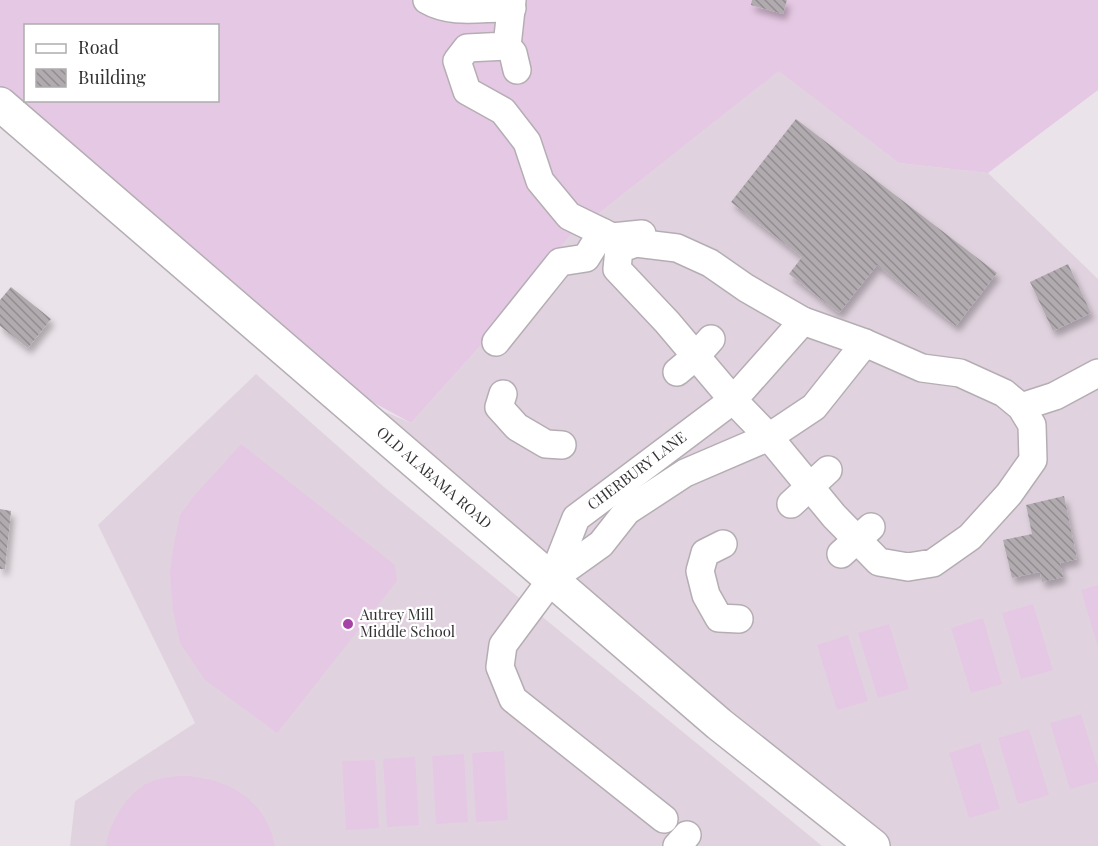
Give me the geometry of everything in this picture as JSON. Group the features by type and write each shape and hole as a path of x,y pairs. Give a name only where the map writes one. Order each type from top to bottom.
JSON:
{"main road":[{"name":"OLD ALABAMA ROAD","path":"0,104 719,724 873,846"}],"street":[{"path":"427,0 436,5 454,9 512,4 512,58 467,48 457,61 467,91 503,111 527,142 540,181 569,216 612,237 661,232"},
{"path":"496,342 560,262 586,258 602,232"},
{"path":"636,243 678,248 683,260 710,263 744,296 803,321 865,343 919,378 960,373 1006,403 1032,425 1033,460 1009,494 970,537 933,563 908,567 879,562 856,541 769,437 733,400 617,269 619,249 636,243"},
{"name":"CHERBURY LANE","path":"552,579 576,518 733,400 803,321"},
{"name":"CHERBURY LANE","path":"552,579 601,544 627,511 685,473 769,437 814,407 865,343"},
{"path":"1006,403 1055,396 1098,373"},
{"path":"502,394 499,407 517,426 546,444 562,445"},
{"path":"668,447 685,473"},
{"path":"723,544 705,553 700,571 706,595 718,618 739,619"},
{"path":"552,579 503,645 500,666 513,699 664,819"}],"shaded area":[{"path":"0,0 1098,0 1098,90 988,173 899,163 779,71 569,237 491,334 411,423 280,351 0,122"},
{"path":"780,70 899,163 988,173 1098,279 1098,846 871,846 314,381 411,423 491,334 569,237"},
{"name":"Autrey Mill Middle School","path":"256,374 384,487 822,846 70,846 75,801 195,723 98,525"},
{"path":"241,444 395,565 397,581 277,733 205,680 180,643 173,611 170,573 180,515 193,497"},
{"path":"1098,585 1098,647 1081,590"},
{"path":"1033,604 1053,670 1021,679 1002,613"},
{"path":"983,618 1002,684 971,693 951,628"},
{"path":"889,624 909,689 878,698 858,633"},
{"path":"848,635 868,701 837,710 817,645"},
{"path":"1081,714 1098,769 1098,781 1070,789 1050,723"},
{"path":"1029,729 1049,795 1018,804 998,738"},
{"path":"980,743 1000,809 969,818 949,753"},
{"path":"504,751 508,820 476,822 472,753"},
{"path":"464,754 468,822 436,824 432,756"},
{"path":"415,757 419,825 387,827 383,759"},
{"path":"375,760 379,828 346,830 342,761"},
{"path":"186,776 217,782 244,795 263,816 275,846 106,846 115,819 133,794 157,779"}],"building":[{"path":"752,0 787,0 783,14 751,5"},
{"path":"796,119 997,273 956,326 877,265 839,313 789,274 802,257 731,202"},
{"path":"1068,264 1091,313 1053,331 1030,282"},
{"path":"11,287 51,319 28,348 0,326 0,300"},
{"path":"1064,496 1077,559 1060,563 1063,577 1042,582 1040,572 1012,578 1003,540 1032,534 1026,505"},
{"path":"0,509 11,511 5,569 0,569"}],"place":[{"name":"Autrey Mill Middle School","path":"348,624"}]}
